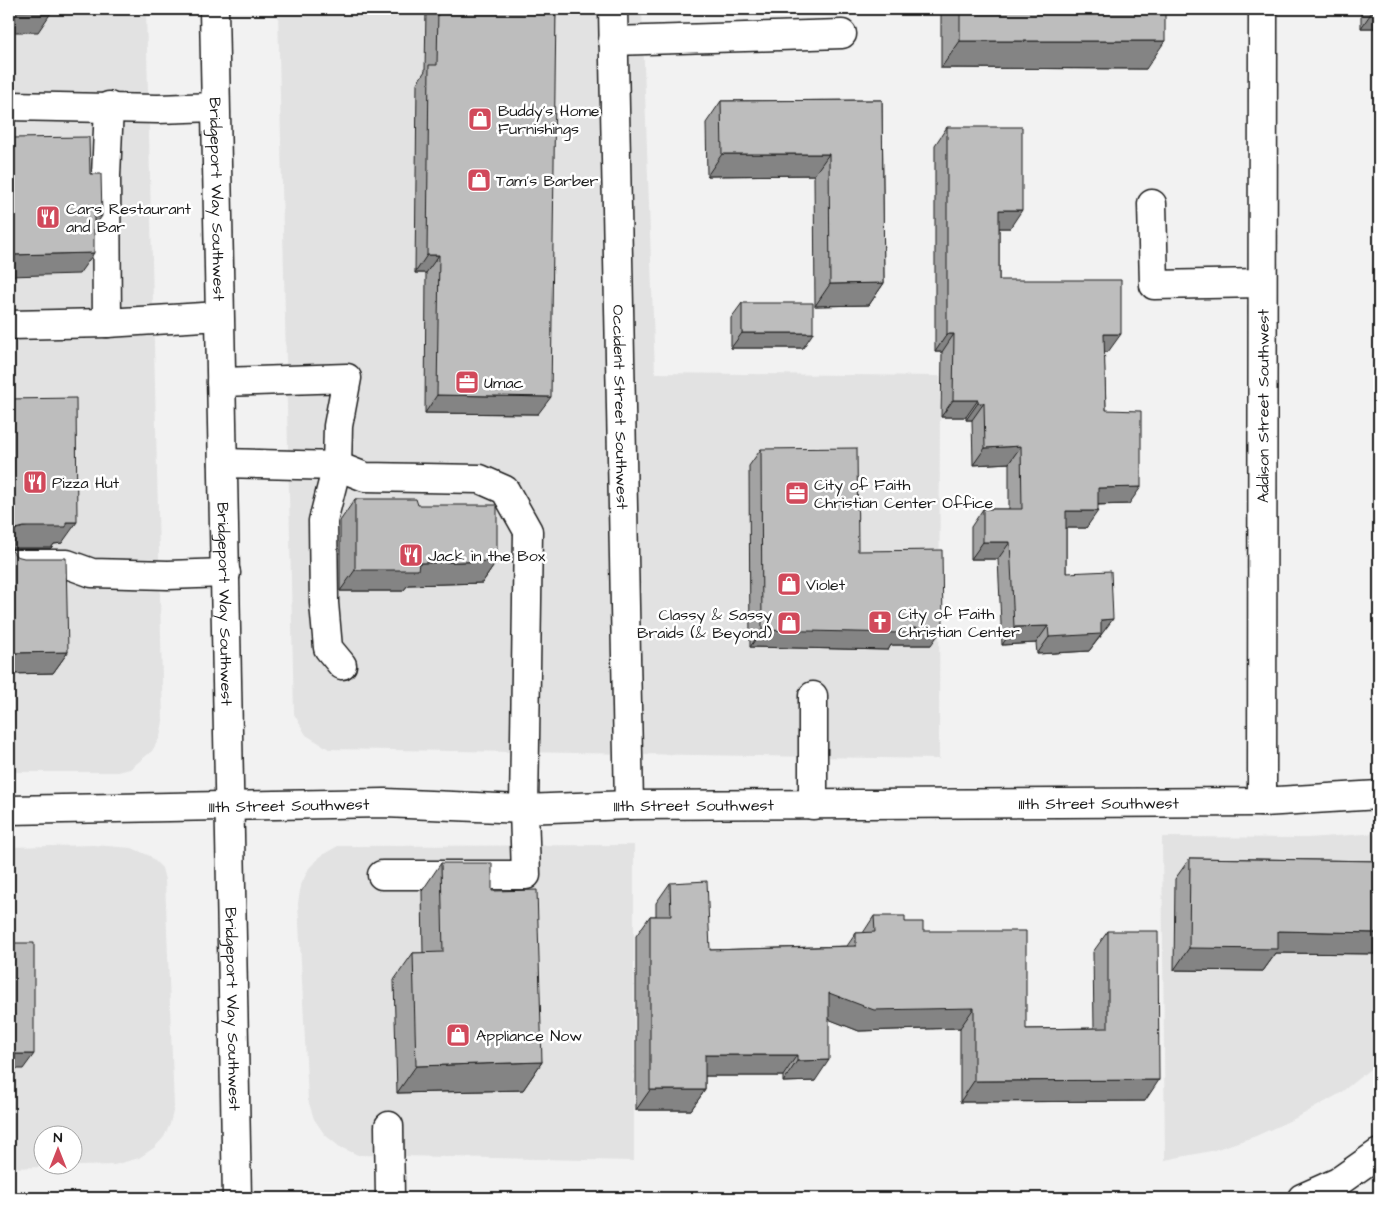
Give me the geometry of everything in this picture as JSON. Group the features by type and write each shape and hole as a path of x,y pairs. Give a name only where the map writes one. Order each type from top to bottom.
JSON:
{"street":[{"name":"Bridgeport Way Southwest","path":"214,9 219,316 231,804 237,1198"},
{"name":"Occident Street Southwest","path":"613,9 629,805"},
{"name":"Addison Street Southwest","path":"1262,802 1263,9"},
{"path":"613,41 842,34"},
{"path":"9,106 110,106 158,109 215,107"},
{"path":"107,323 106,176 110,106"},
{"path":"1152,204 1154,285 1262,283"},
{"path":"9,325 107,323 219,316"},
{"path":"221,382 347,378 338,426 337,466 322,521 328,648 342,665"},
{"path":"223,463 337,466 365,477 480,479 505,490 528,531 524,809 526,875 382,875"},
{"path":"9,564 67,564 92,573 168,575 226,573"},
{"path":"813,696 813,804"},
{"name":"111th Street Southwest","path":"9,810 385,802 524,809 629,805 1262,802 1379,795"},
{"path":"389,1126 390,1198"},
{"path":"1302,1198 1342,1190 1379,1153"}],"shaded area":[{"path":"9,9 146,9 163,721 160,737 152,751 130,769 118,772 9,772"},
{"path":"278,9 642,9 655,373 940,376 939,759 329,749 306,735 294,714"},
{"path":"1379,833 1379,1062 1339,1094 1298,1117 1256,1136 1211,1151 1165,1160 1162,837 1307,838"},
{"path":"94,845 132,848 150,856 162,868 165,880 174,1107 170,1124 164,1137 155,1147 139,1158 114,1165 82,1166 82,1124 32,1124 32,1167 9,1168 9,847"},
{"path":"634,845 634,1161 358,1155 340,1147 325,1135 314,1119 308,1100 298,903 301,885 309,868 322,855 338,846"}],"building":[{"path":"9,9 53,9 53,10 9,11"},
{"path":"438,9 556,9 551,397 437,395 439,255 427,255 429,65 437,65"},
{"path":"960,9 1165,9 1165,41 960,41"},
{"path":"882,100 884,283 830,284 829,154 722,154 721,101"},
{"path":"947,127 1022,127 1022,210 999,210 999,280 1121,280 1121,334 1104,334 1106,410 1141,411 1141,487 1098,488 1098,511 1066,511 1066,573 1111,571 1113,619 1101,620 1101,634 1049,637 1048,626 1014,627 1010,542 983,542 983,509 1022,509 1021,446 985,448 984,403 978,403 978,400 953,400 954,334 947,334"},
{"name":"Cars Restaurant and Bar","path":"89,137 90,174 101,174 102,216 94,216 94,253 9,255 9,138"},
{"path":"742,303 813,303 813,333 742,333"},
{"name":"Pizza Hut","path":"76,398 77,522 66,522 66,527 24,527 16,529 10,537 9,399"},
{"path":"857,448 858,551 942,550 943,628 900,628 900,633 762,630 761,449"},
{"path":"355,499 416,499 418,505 497,505 497,561 419,563 418,570 355,570"},
{"path":"10,548 16,556 24,558 66,558 68,652 9,653"},
{"path":"1190,858 1379,861 1379,933 1278,931 1278,949 1189,948"},
{"name":"Appliance Now","path":"441,863 492,863 492,891 537,890 542,1062 416,1066 413,953 443,952"},
{"path":"707,881 710,950 856,946 856,933 875,932 874,916 905,916 905,922 923,922 923,931 1026,931 1026,1029 1108,1028 1108,931 1158,931 1159,1080 974,1081 974,1008 874,1010 829,993 829,1060 797,1061 797,1055 705,1055 705,1090 650,1090 650,916 671,916 670,883"},
{"path":"9,943 34,943 34,1054 9,1054"}],"place":[{"name":"Buddy's Home Furnishings","path":"480,119"},
{"name":"Tam's Barber","path":"479,180"},
{"name":"Cars Restaurant and Bar","path":"48,217"},
{"name":"Umac","path":"467,382"},
{"name":"Pizza Hut","path":"35,482"},
{"name":"City of Faith Christian Center Office","path":"797,493"},
{"name":"Jack in the Box","path":"411,555"},
{"name":"Violet","path":"789,584"},
{"name":"City of Faith Christian Center","path":"880,622"},
{"name":"Classy & Sassy Braids (& Beyond)","path":"789,623"},
{"name":"Appliance Now","path":"458,1035"}]}
